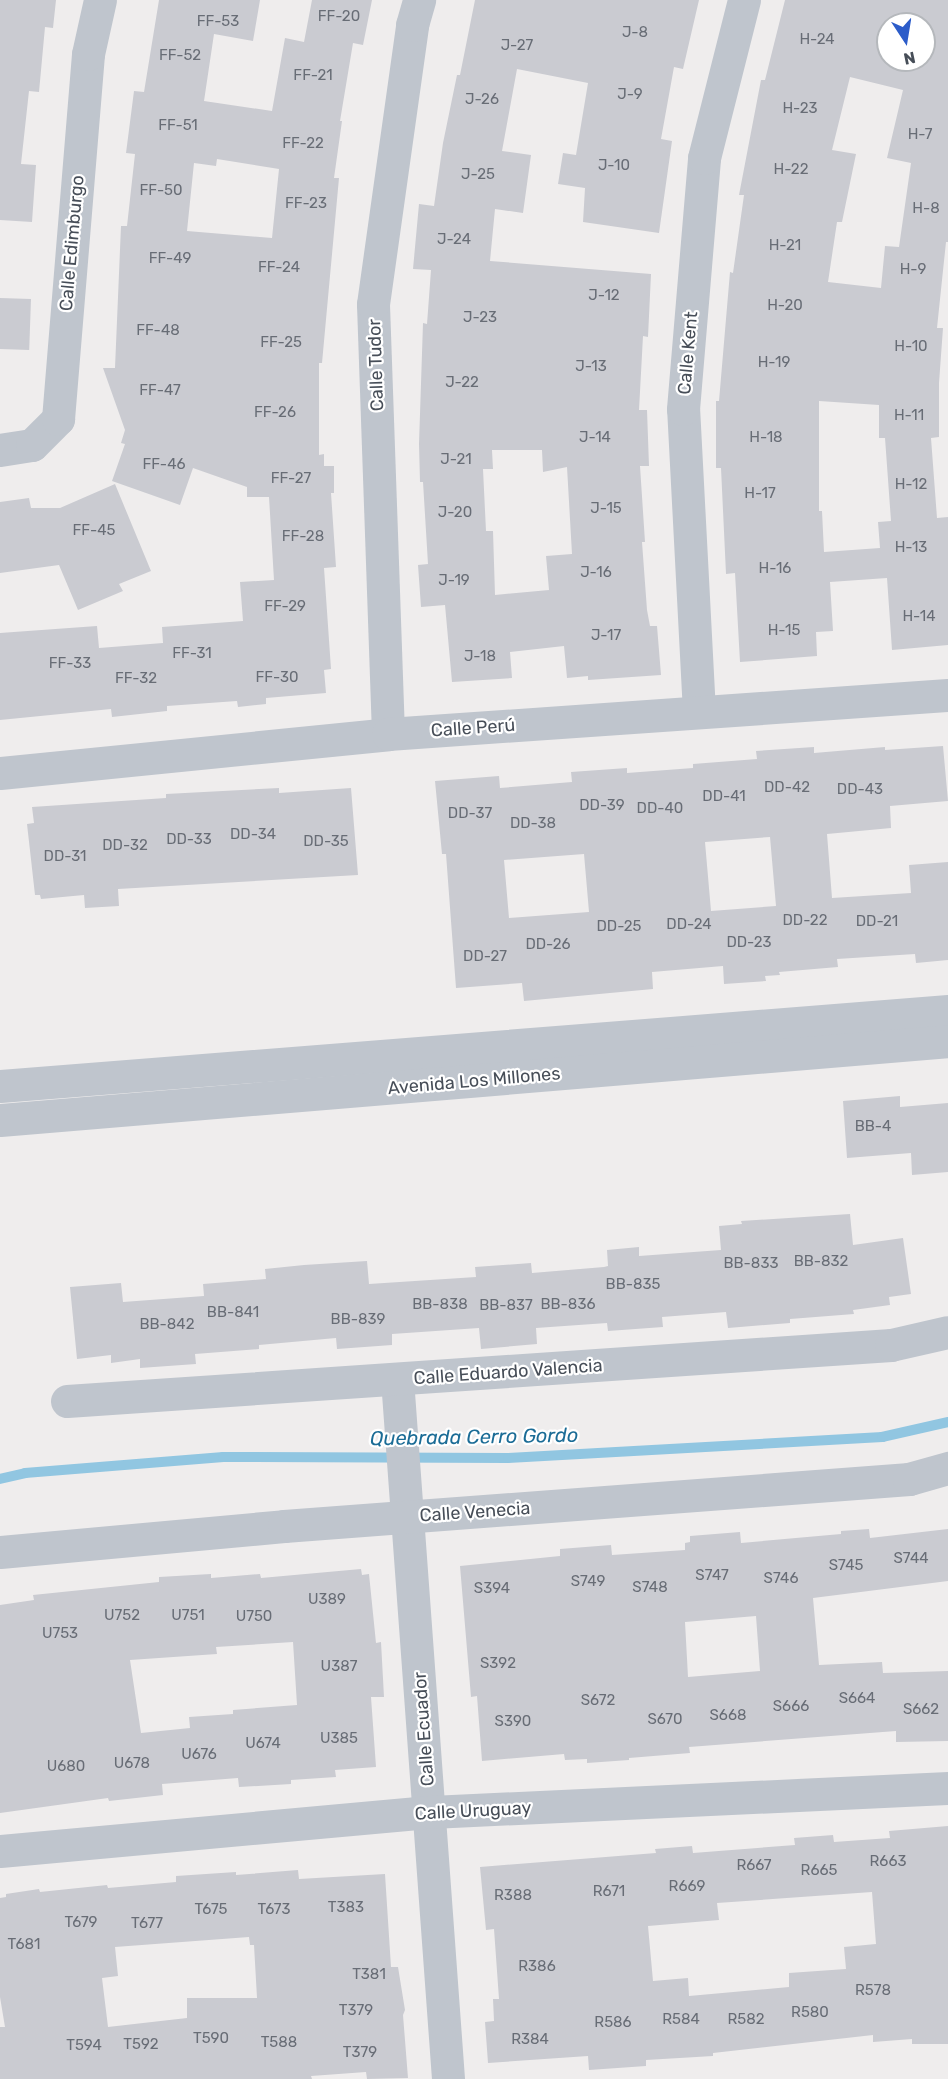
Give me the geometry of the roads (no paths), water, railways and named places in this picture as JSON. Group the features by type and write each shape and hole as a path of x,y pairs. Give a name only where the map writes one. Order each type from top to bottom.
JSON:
{"street":[{"name":"Calle Edimburgo","path":"0,450 32,445 57,419 88,54 100,0"},
{"name":"Calle Tudor","path":"388,734 374,304 412,25 419,0"},
{"name":"Calle Kent","path":"699,712 683,409 704,158 744,0"},
{"name":"Calle Perú","path":"0,773 388,734 948,695"},
{"name":"Avenida Los Millones","path":"0,1086 948,1011"},
{"name":"Avenida Los Millones","path":"0,1120 948,1041"},
{"name":"Calle Eduardo Valencia","path":"67,1401 891,1345 948,1332"},
{"name":"Calle Ecuador","path":"397,1379 431,1812 448,2079"},
{"name":"Calle Venecia","path":"0,1552 408,1516 909,1479 948,1468"},
{"name":"Calle Uruguay","path":"0,1851 431,1812 948,1788"}],"waterway":[{"name":"Quebrada Cerro Gordo","path":"0,1479 25,1473 223,1457 508,1458 882,1437 948,1422"}]}
